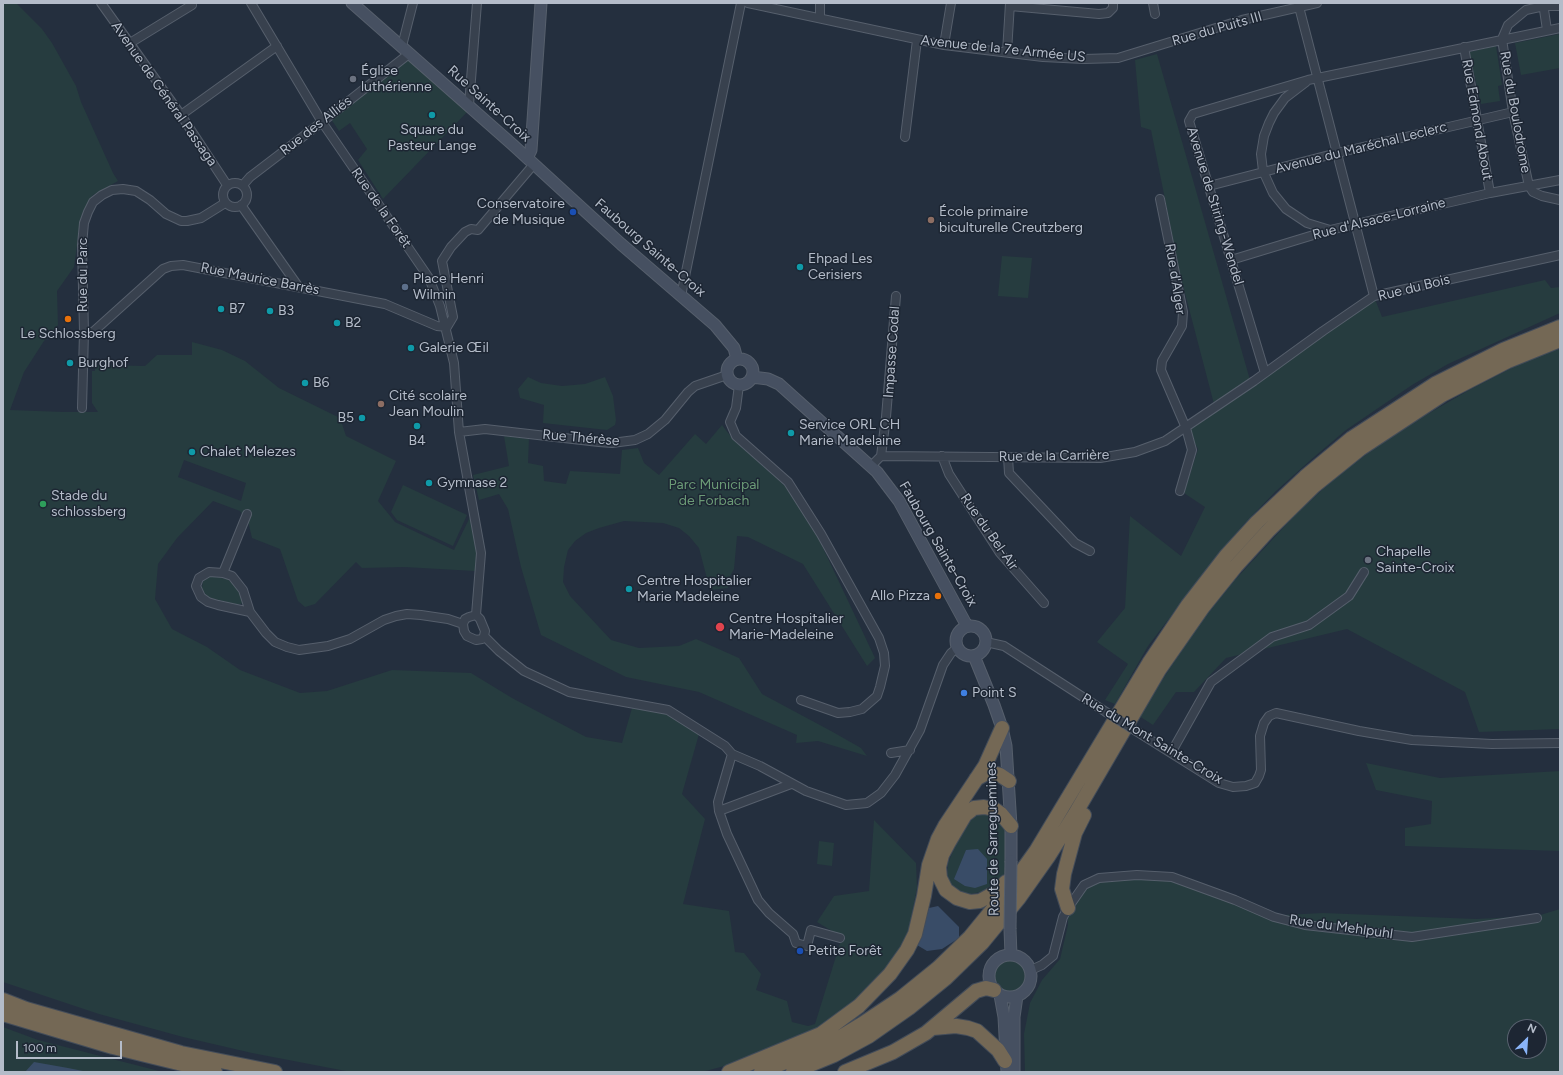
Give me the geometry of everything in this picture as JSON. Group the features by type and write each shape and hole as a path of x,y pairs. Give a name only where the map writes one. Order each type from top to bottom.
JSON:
{"highway":[{"path":"761,1072 829,1044 901,998 938,968 970,937 1023,870 1064,806 1153,656 1193,599 1226,556 1257,522 1305,477 1352,438 1435,384 1503,350 1560,327"},
{"path":"793,1072 834,1055 869,1036 909,1008 946,978 982,942 1019,898 1048,857 1075,814 1159,670 1203,607 1236,566 1268,531 1314,486 1360,449 1442,395 1508,361 1560,340"},
{"path":"729,1072 821,1034 859,1006 890,974 907,950 915,934 924,896 929,865 938,839 944,826 991,755 1002,728"},
{"path":"1068,908 1062,889 1064,874 1075,833 1105,773 1110,754"},
{"path":"976,779 985,774 992,774 1000,775 1009,781"},
{"path":"1011,826 1001,814 994,809 984,807 974,808 965,815 942,856 939,867 940,878 946,890 957,898 970,902 980,901 998,891 1013,873 1023,870"},
{"path":"845,1072 893,1052 933,1028 976,991 986,988 997,993"},
{"path":"3,1000 79,1024 181,1053 275,1072"},
{"path":"3,1014 113,1047 215,1072"},
{"path":"933,1028 956,1026 968,1028 977,1032 998,1050 1010,1067"}],"main road":[{"name":"Rue Sainte-Croix","path":"352,3 531,161"},
{"path":"531,161 541,3"},
{"name":"Faubourg Sainte-Croix","path":"531,161 620,244 715,325 734,348 737,359"},
{"path":"737,359 750,363 753,370 752,377 746,383 739,385 732,383 727,375 728,365 737,359"},
{"name":"Faubourg Sainte-Croix","path":"752,377 768,379 779,384 871,466 899,500 966,626"},
{"path":"966,626 974,626 981,629 985,635 986,642 982,651 974,656 967,656 961,653 957,648 955,639 959,630 966,626"},
{"name":"Route de Sarreguemines","path":"974,656 1002,728 1006,746 1011,826 1010,955"},
{"path":"997,993 1008,998 1018,996 1023,993 1031,983 1030,970 1023,959 1010,955 997,959 992,964 989,978 990,984 997,993 1004,1018 1010,1067"},
{"path":"1010,1067 1014,1017 1018,996"}],"street":[{"name":"Avenue de Général Passaga","path":"101,3 181,115 227,185"},
{"name":"Rue de la Forêt","path":"251,3 322,122 429,278 440,306 454,362 459,432 481,553 476,615"},
{"path":"406,50 413,3"},
{"path":"469,106 477,3"},
{"path":"682,296 741,3"},
{"name":"Avenue de la 7e Armée US","path":"752,3 944,45 1084,59 1118,58"},
{"path":"820,3 820,18"},
{"path":"944,45 951,3"},
{"path":"1007,52 1010,4 1099,14 1108,13 1113,8 1113,3"},
{"path":"1153,3 1155,14"},
{"name":"Rue du Puits III","path":"1118,58 1242,20 1299,5 1317,3"},
{"path":"1502,39 1508,25 1526,10 1544,4 1560,6"},
{"path":"1544,4 1548,30"},
{"path":"130,43 192,5"},
{"path":"1299,5 1374,296"},
{"name":"Avenue de Stiring-Wendel","path":"1265,373 1189,121 1193,114 1308,80 1560,28"},
{"name":"Rue du Boulodrome","path":"1502,39 1528,186"},
{"path":"905,137 917,40"},
{"path":"181,115 277,46"},
{"name":"Rue Edmond About","path":"1464,47 1490,193"},
{"name":"Rue des Alliés","path":"243,185 250,177 322,122 406,50"},
{"path":"1308,80 1285,98 1269,123 1264,136 1261,154 1263,172 1273,193 1286,209 1306,223 1330,230"},
{"name":"Avenue du Maréchal Leclerc","path":"1209,186 1337,153 1514,112"},
{"path":"446,327 453,317 442,261 451,247 465,232 471,229 478,230 531,161"},
{"name":"Rue d'Alsace-Lorraine","path":"1231,260 1330,230 1490,193 1560,180"},
{"path":"235,182 243,185 246,189 247,198 241,205 233,207 225,202 222,193 227,185 235,182"},
{"path":"1528,186 1533,192 1542,196 1560,200"},
{"name":"Rue du Parc","path":"82,408 84,332 82,245 84,223 93,202 112,190 123,189 136,191 150,200 166,214 177,219 187,221 200,218 225,202"},
{"name":"Rue d'Alger","path":"1160,199 1183,312 1182,326 1162,361 1162,370 1186,428 1192,450 1180,492"},
{"path":"241,205 298,286"},
{"name":"Rue du Bois","path":"1265,373 1374,296 1560,255"},
{"name":"Rue Maurice Barrès","path":"84,332 93,332 163,269 171,266 183,265 385,304 437,326 446,327"},
{"name":"Impasse Codal","path":"881,456 888,396 896,296"},
{"name":"Rue de la Carrière","path":"881,456 1100,458 1135,452 1165,442 1265,373"},
{"name":"Rue Thérèse","path":"459,432 485,429 599,442 625,442 635,440 648,434 664,420 695,386 727,375"},
{"path":"739,385 736,408 730,422 736,436 788,482 825,541 879,638 884,653 885,666 877,696 862,709 838,713 801,700"},
{"path":"871,466 881,456"},
{"name":"Rue du Bel-Air","path":"942,456 949,474 1000,553 1044,603"},
{"path":"1008,457 1009,473 1076,543 1090,551"},
{"path":"223,573 247,514"},
{"path":"250,612 208,602 201,597 196,586 199,578 209,572 223,573 232,576 243,590 250,612 266,633 275,642 299,650 328,646 350,639 384,620 396,616 421,615 448,619 463,624"},
{"path":"1171,753 1211,682 1272,637 1309,626 1349,596 1364,572"},
{"path":"484,636 476,640 467,636 464,631 463,624 465,619 469,616 476,615 483,625 484,636 499,651 524,671 569,692 668,710 725,746 732,754 760,766 806,791 846,805 867,804 881,793 902,764 920,730 943,665 951,653 957,648"},
{"name":"Rue du Mont Sainte-Croix","path":"986,642 1004,646 1219,783 1232,787 1246,786 1254,783 1259,776 1261,770 1260,736 1264,723 1269,716 1276,713 1389,737 1412,740 1492,744 1560,743"},
{"path":"902,764 890,753 910,750"},
{"path":"732,754 718,802 719,811 727,834 758,900 769,913 793,934 796,943 807,946 810,930 840,938"},
{"path":"719,811 791,784"},
{"name":"Rue du Mehlpuhl","path":"1030,970 1042,965 1053,956 1063,917 1068,908 1084,885 1099,878 1137,875 1172,877 1235,900 1274,917 1305,925 1412,937 1537,918"}],"green space":[{"path":"3,3 16,3 42,29 52,43 76,86 81,102 118,181 93,195 81,217 74,267 57,291 58,325 44,341 24,372 10,410 98,412 92,403 92,371 95,371 95,365 145,366 157,355 192,355 192,342 222,350 245,361 279,388 340,418 346,436 396,461 378,501 395,522 454,550 471,515 477,548 475,571 404,567 362,568 356,562 315,604 305,607 298,601 280,549 252,538 249,525 240,511 213,501 177,538 158,564 155,599 172,629 207,647 240,670 300,693 327,691 392,670 471,673 512,698 586,737 622,743 632,708 667,714 699,734 682,794 705,819 683,904 729,911 735,952 744,953 761,974 756,990 787,1001 792,1022 808,1026 815,1024 842,937 817,922 834,896 869,891 874,820 916,863 917,888 909,928 902,945 888,967 871,986 828,1025 743,1061 702,1072 351,1072 252,1053 183,1037 99,1014 3,982","holes":["184,460 246,483 241,501 178,477"]},
{"path":"1560,34 1560,68 1521,75 1515,43"},
{"path":"1496,46 1502,85 1498,86 1500,101 1481,104 1469,52"},
{"path":"1157,54 1252,387 1375,299 1382,317 1545,280 1551,288 1560,287 1560,313 1448,364 1412,385 1346,430 1314,457 1276,491 1244,524 1217,556 1148,646 1115,704 1105,700 1128,664 1097,642 1125,608 1130,516 1181,556 1205,507 1184,493 1198,449 1189,432 1214,404 1181,278 1151,130 1141,127 1135,60"},
{"path":"411,57 470,109 383,199 358,160 367,149 350,123 339,131 331,119"},
{"path":"1002,256 1032,258 1028,298 998,296"},
{"path":"1560,349 1560,729 1479,732 1465,692 1347,629 1226,658 1194,692 1176,692 1153,725 1139,716 1196,628 1234,581 1295,515 1337,476 1378,446 1426,415 1471,389 1527,360"},
{"path":"528,377 541,383 562,386 585,384 605,377 613,396 616,420 615,425 607,430 543,423 544,405 520,398 518,389"},
{"name":"Parc Municipal de Forbach","path":"722,425 732,438 785,486 815,531 875,658 867,666 803,564 748,537 737,536 734,569 729,578 728,588 710,590 699,548 689,536 679,528 663,523 624,521 586,533 575,541 568,550 564,567 563,582 570,596 611,640 639,648 679,646 696,639 739,658 762,694 861,748 867,756 818,741 796,743 797,735 699,692 626,677 541,635 521,567 508,509 499,494 479,500 473,475 509,466 504,436 529,439 528,463 543,466 544,481 566,484 570,471 620,474 622,450 638,448 644,463 659,475 695,434 706,444"},
{"path":"403,485 467,515 453,546 397,520 391,512"},
{"path":"209,576 227,579 236,586 243,601 241,604 210,598 205,594 202,588 203,580"},
{"path":"1366,763 1440,778 1560,771 1560,851 1405,846 1405,828 1431,824 1432,801 1376,790"},
{"path":"979,813 989,813 1005,824 1007,870 994,889 971,894 960,892 951,885 947,876 948,863 956,844 971,819"},
{"path":"819,841 834,843 832,866 817,864"},
{"path":"1099,878 1164,878 1283,915 1323,913 1476,919 1537,916 1560,909 1560,1072 1025,1072 1024,1034 1030,1003 1042,980 1060,959 1068,925 1068,908 1084,885"},
{"path":"1007,960 1013,960 1017,961 1024,967 1027,977 1026,984 1020,991 1013,994 1007,994 1003,993 996,987 993,980 993,974 994,970 1000,963"},
{"path":"3,1027 38,1040 163,1072 3,1072"}],"water":[{"path":"978,849 987,859 987,884 975,888 965,886 954,879 966,850"},
{"path":"938,906 959,927 959,938 942,949 927,951 917,945 929,908"},
{"path":"34,1062 68,1068 88,1072 25,1072"}],"place":[{"name":"Église luthérienne","path":"353,79"},
{"name":"Square du Pasteur Lange","path":"432,115"},
{"name":"Conservatoire de Musique","path":"573,212"},
{"name":"École primaire biculturelle Creutzberg","path":"931,220"},
{"name":"Ehpad Les Cerisiers","path":"800,267"},
{"name":"Place Henri Wilmin","path":"405,287"},
{"name":"B7","path":"221,309"},
{"name":"B3","path":"270,311"},
{"name":"Le Schlossberg","path":"68,319"},
{"name":"B2","path":"337,323"},
{"name":"Galerie Œil","path":"411,348"},
{"name":"Burghof","path":"70,363"},
{"name":"B6","path":"305,383"},
{"name":"Cité scolaire Jean Moulin","path":"381,404"},
{"name":"B5","path":"362,418"},
{"name":"B4","path":"417,426"},
{"name":"Service ORL CH Marie Madelaine","path":"791,433"},
{"name":"Chalet Melezes","path":"192,452"},
{"name":"Gymnase 2","path":"429,483"},
{"name":"Stade du schlossberg","path":"43,504"},
{"name":"Chapelle Sainte-Croix","path":"1368,560"},
{"name":"Centre Hospitalier Marie Madeleine","path":"629,589"},
{"name":"Allo Pizza","path":"938,596"},
{"name":"Centre Hospitalier Marie-Madeleine","path":"720,627"},
{"name":"Point S","path":"964,693"},
{"name":"Petite Forêt","path":"800,951"}]}
